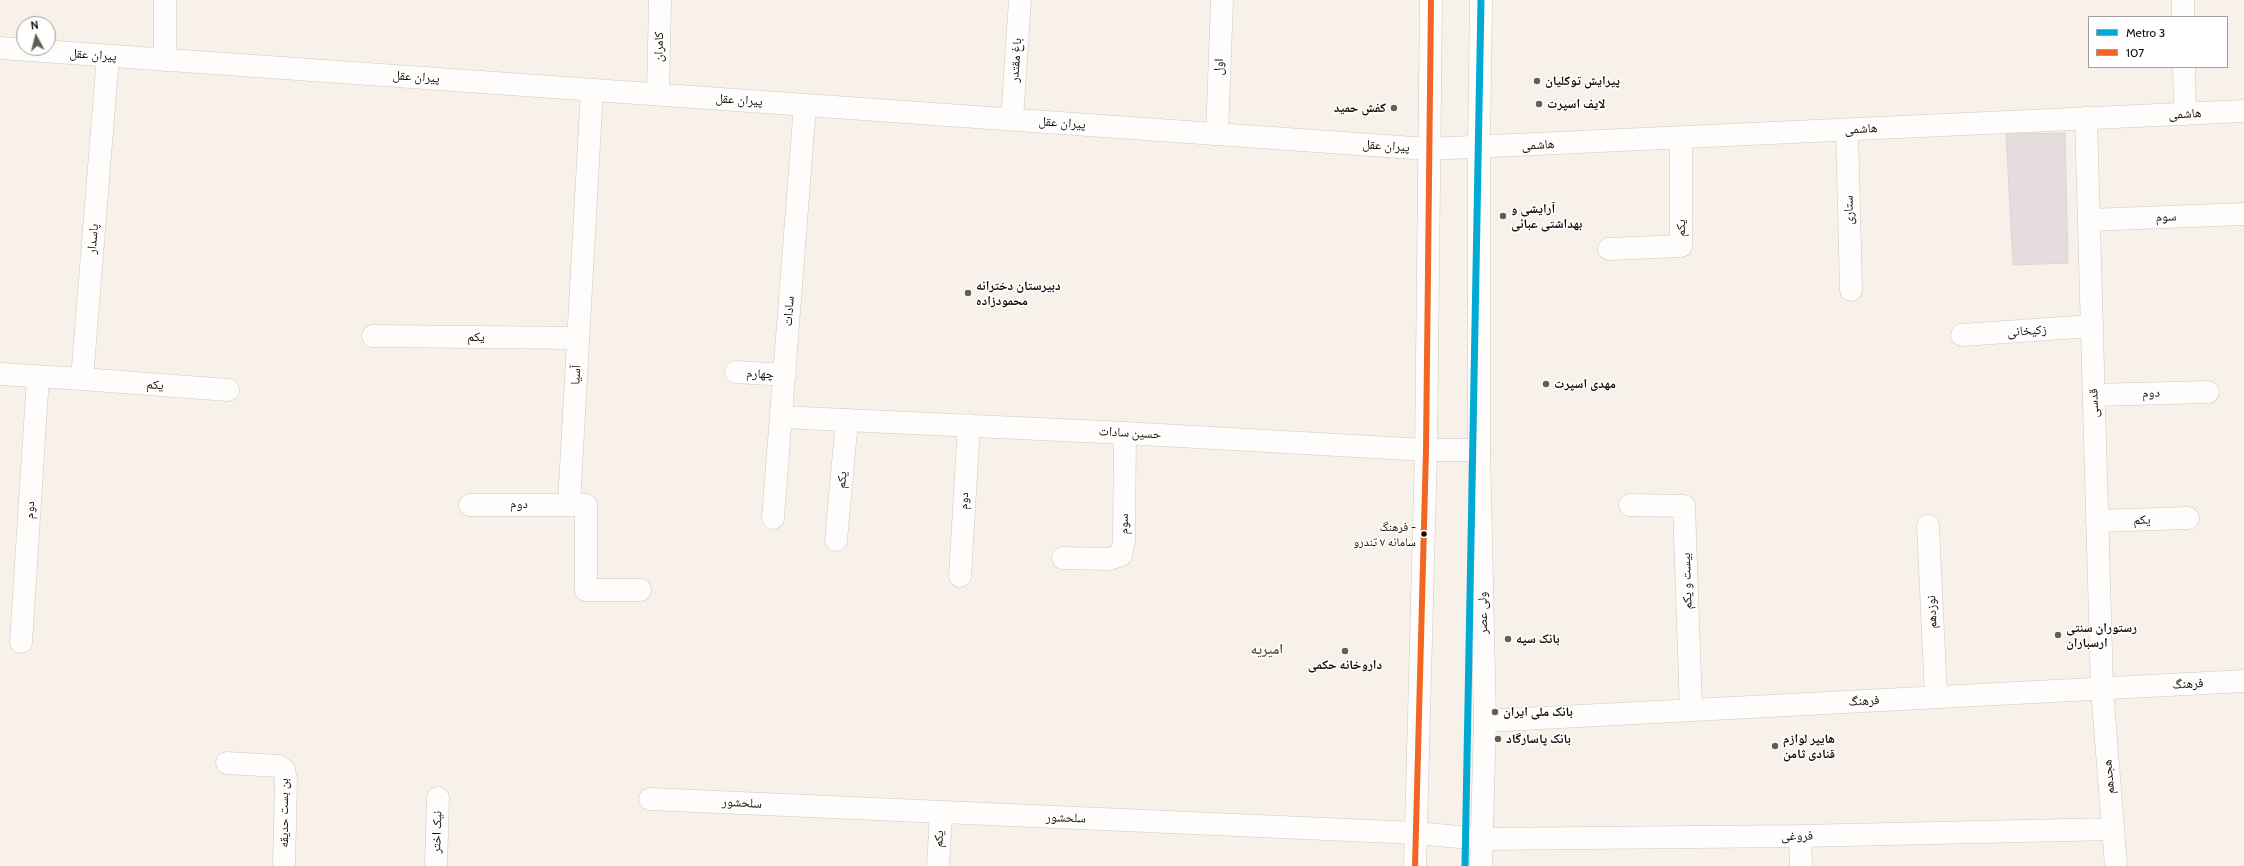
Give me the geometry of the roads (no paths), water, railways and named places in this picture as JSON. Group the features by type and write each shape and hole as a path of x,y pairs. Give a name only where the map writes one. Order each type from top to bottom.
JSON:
{"street":[{"path":"165,0 165,60"},
{"name":"کامران","path":"658,94 660,0"},
{"name":"باغ مقتدر","path":"1012,119 1020,0"},
{"name":"اول","path":"1217,134 1222,0"},
{"path":"1415,866 1426,450 1428,149 1431,0"},
{"name":"ولی عصر","path":"1481,0 1478,148 1479,450 1485,721 1481,866"},
{"path":"2183,0 2183,16"},
{"name":"پیران عقل","path":"0,48 1428,149 1478,148"},
{"name":"پاسدار","path":"82,379 108,56"},
{"path":"2184,68 2185,114"},
{"name":"آسیا","path":"569,504 592,90"},
{"name":"سادات","path":"773,518 805,104"},
{"name":"هاشمی","path":"1478,148 2244,111"},
{"name":"قدسی","path":"2086,118 2102,689"},
{"name":"ستاری","path":"1847,130 1851,290"},
{"name":"یکم","path":"1609,249 1681,246 1681,138"},
{"name":"سوم","path":"2089,220 2244,214"},
{"name":"زکیخانی","path":"1962,335 2092,326"},
{"name":"یکم","path":"373,336 578,338"},
{"name":"چهارم","path":"736,372 785,375"},
{"path":"0,374 82,379"},
{"name":"دوم","path":"21,642 38,377"},
{"name":"یکم","path":"82,379 228,390"},
{"name":"دوم","path":"2094,395 2208,392"},
{"name":"حسین سادات","path":"781,417 969,425 1426,450 1479,450"},
{"name":"یکم","path":"836,540 847,420"},
{"name":"دوم","path":"960,576 969,425"},
{"name":"سوم","path":"1063,558 1109,559 1121,555 1124,541 1125,433"},
{"path":"569,504 586,505 586,590 640,590"},
{"name":"دوم","path":"470,505 569,504"},
{"name":"بیست و یکم","path":"1630,505 1684,506 1691,710"},
{"name":"یکم","path":"2097,521 2188,518"},
{"name":"نوزدهم","path":"1928,526 1936,697"},
{"name":"فرهنگ","path":"1485,721 2244,681"},
{"name":"هجدهم","path":"2102,689 2116,866"},
{"name":"بن بست حدیقه","path":"227,763 279,766 284,770 286,780 284,866"},
{"name":"نیک اختر","path":"436,866 438,798"},
{"name":"سلحشور","path":"650,799 1416,833 1481,839"},
{"name":"یکم","path":"938,866 941,813"},
{"name":"فروغی","path":"1481,839 1800,836 2113,829"},
{"path":"1800,836 1801,866"}],"metro line":[{"name":"3","path":"1465,866 1481,0"}],"place":[{"name":"پیرایش توکلیان","path":"1537,81"},
{"name":"لایف اسپرت","path":"1539,104"},
{"name":"کفش حمید","path":"1394,108"},
{"name":"آرایشی و بهداشتی عبائی","path":"1503,216"},
{"name":"دبیرستان دخترانه محمودزاده","path":"968,293"},
{"name":"مهدی اسپرت","path":"1546,384"},
{"name":"فرهنگ - سامانه ۷ تندرو","path":"1424,534"},
{"name":"رستوران سنتی ارسباران","path":"2058,635"},
{"name":"بانک سپه","path":"1508,639"},
{"name":"داروخانه حکمی","path":"1345,651"},
{"name":"بانک ملی ایران","path":"1495,712"},
{"name":"بانک پاسارگاد","path":"1498,739"},
{"name":"هایپر لوازم قنادی ثامن","path":"1775,746"}],"district":[{"name":"امیریه","path":"1267,650"}]}
